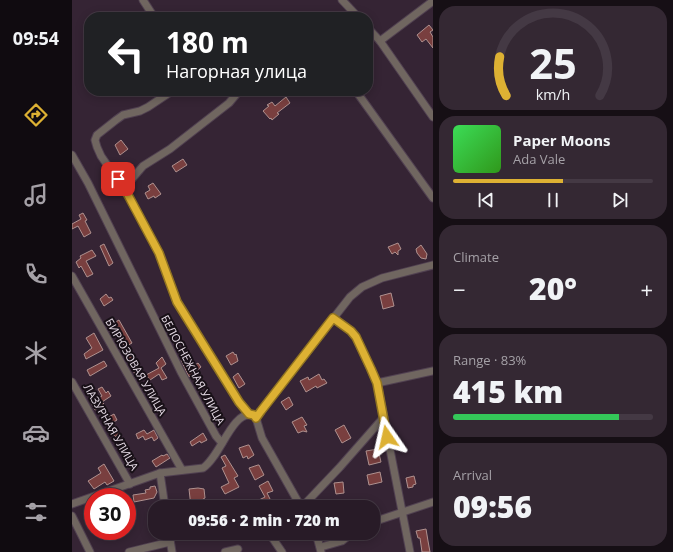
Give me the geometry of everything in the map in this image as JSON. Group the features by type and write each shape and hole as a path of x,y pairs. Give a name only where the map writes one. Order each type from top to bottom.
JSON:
{"street":[{"path":"143,0 151,12"},
{"path":"342,0 353,12"},
{"path":"380,41 432,2"},
{"path":"373,33 380,41 433,117"},
{"path":"164,96 140,111 123,115 97,135 97,147 101,156 128,195 159,253 177,302 239,402 249,414"},
{"path":"128,195 131,180 143,166 170,149 229,103 235,96"},
{"path":"360,96 433,198"},
{"name":"БЕЛОСНЕЖНАЯ УЛИЦА","path":"72,155 88,184 181,372 216,436 222,443"},
{"path":"118,179 131,180"},
{"path":"256,418 350,297 362,287 382,278 433,265"},
{"name":"БИРЮЗОВАЯ УЛИЦА","path":"72,276 182,470"},
{"path":"333,318 351,331 356,337 377,383 410,552"},
{"path":"377,383 433,371"},
{"name":"ЛАЗУРНАЯ УЛИЦА","path":"72,382 130,484"},
{"path":"72,504 160,473 203,468 217,453 237,420 244,415 249,414 254,415 256,418 262,438 296,500"},
{"path":"307,500 340,467 384,417"},
{"path":"160,473 164,500"},
{"path":"380,520 433,502"},
{"path":"72,516 90,552"},
{"path":"273,540 282,552"},
{"path":"318,540 321,550 343,540"},
{"path":"129,552 170,542 172,552"},
{"path":"225,552 238,549"}],"building":[{"path":"429,25 433,30 430,32 433,37 433,48 426,39 422,42 417,35"},
{"path":"286,97 290,103 277,113 279,114 272,120 271,118 270,119 263,111 269,106 267,105 272,102 275,106"},
{"path":"121,140 128,149 120,155 115,145"},
{"path":"183,159 187,165 176,172 172,166"},
{"path":"153,183 161,194 155,198 154,196 148,199 145,193 150,190 148,186"},
{"path":"83,213 91,233 84,237 78,226 72,229 72,224 81,219 79,215"},
{"path":"398,243 401,249 398,251 398,255 395,252 392,254 388,247"},
{"path":"104,244 113,263 109,266 100,246"},
{"path":"421,245 427,254 426,259 421,258 417,253 416,249"},
{"path":"92,250 96,256 86,261 93,274 87,277 81,266 79,268 76,262 81,258 80,256"},
{"path":"391,293 394,306 383,309 380,296"},
{"path":"106,294 113,300 104,306 100,299"},
{"path":"119,320 132,343 125,347 112,324"},
{"path":"94,333 103,350 86,359 84,354 92,348 86,338"},
{"path":"129,350 141,376 137,378 124,353"},
{"path":"233,352 235,355 236,354 238,361 231,365 226,356"},
{"path":"162,357 166,364 161,368 167,378 162,380 159,374 150,380 146,375 159,368 156,363"},
{"path":"183,359 189,369 198,363 201,367 189,377 181,360"},
{"path":"104,361 107,366 90,376 87,370"},
{"path":"238,373 245,384 239,388 233,377"},
{"path":"319,374 322,380 324,379 327,383 317,388 316,386 306,392 300,381 308,377 309,380"},
{"path":"102,387 106,393 108,391 111,396 102,402 104,404 95,410 91,403 102,396 98,389"},
{"path":"289,397 293,405 286,410 281,402"},
{"path":"114,414 117,420 112,423 119,434 115,437 105,419"},
{"path":"302,417 307,425 304,426 307,432 303,431 298,433 292,422"},
{"path":"344,425 351,438 342,443 335,430"},
{"path":"144,430 147,434 154,430 158,438 154,441 152,437 145,440 143,436 138,439 136,434"},
{"path":"203,433 207,440 201,443 200,441 192,446 190,442"},
{"path":"124,444 135,460 128,464 125,459 127,458 119,448"},
{"path":"249,445 254,455 248,459 247,456 243,458 239,448"},
{"path":"378,449 381,462 369,465 366,451"},
{"path":"167,454 170,458 156,467 152,461 162,455"},
{"path":"225,455 238,476 234,478 239,487 225,494 221,487 229,483 222,468 226,466 221,457"},
{"path":"104,464 114,481 107,485 105,482 93,488 88,481 101,473 98,468"},
{"path":"259,465 264,475 255,480 249,468"},
{"path":"380,472 382,482 369,485 367,475"},
{"path":"414,476 416,484 413,485 413,487 408,488 406,478"},
{"path":"268,481 273,491 267,493 270,500 259,500 265,497 259,486"},
{"path":"343,482 344,493 336,494 334,483"},
{"path":"155,486 157,492 154,498 136,502 136,495 146,493 145,490 150,489 150,487"},
{"path":"189,489 204,489 205,498 203,500 190,500"},
{"path":"426,529 430,552 422,552 420,538 418,538 416,531"}],"route":[{"path":"118,179 159,253 177,302 239,402 249,414 254,415 256,418 333,318 351,331 356,337 371,369 377,383 387,437"}]}
